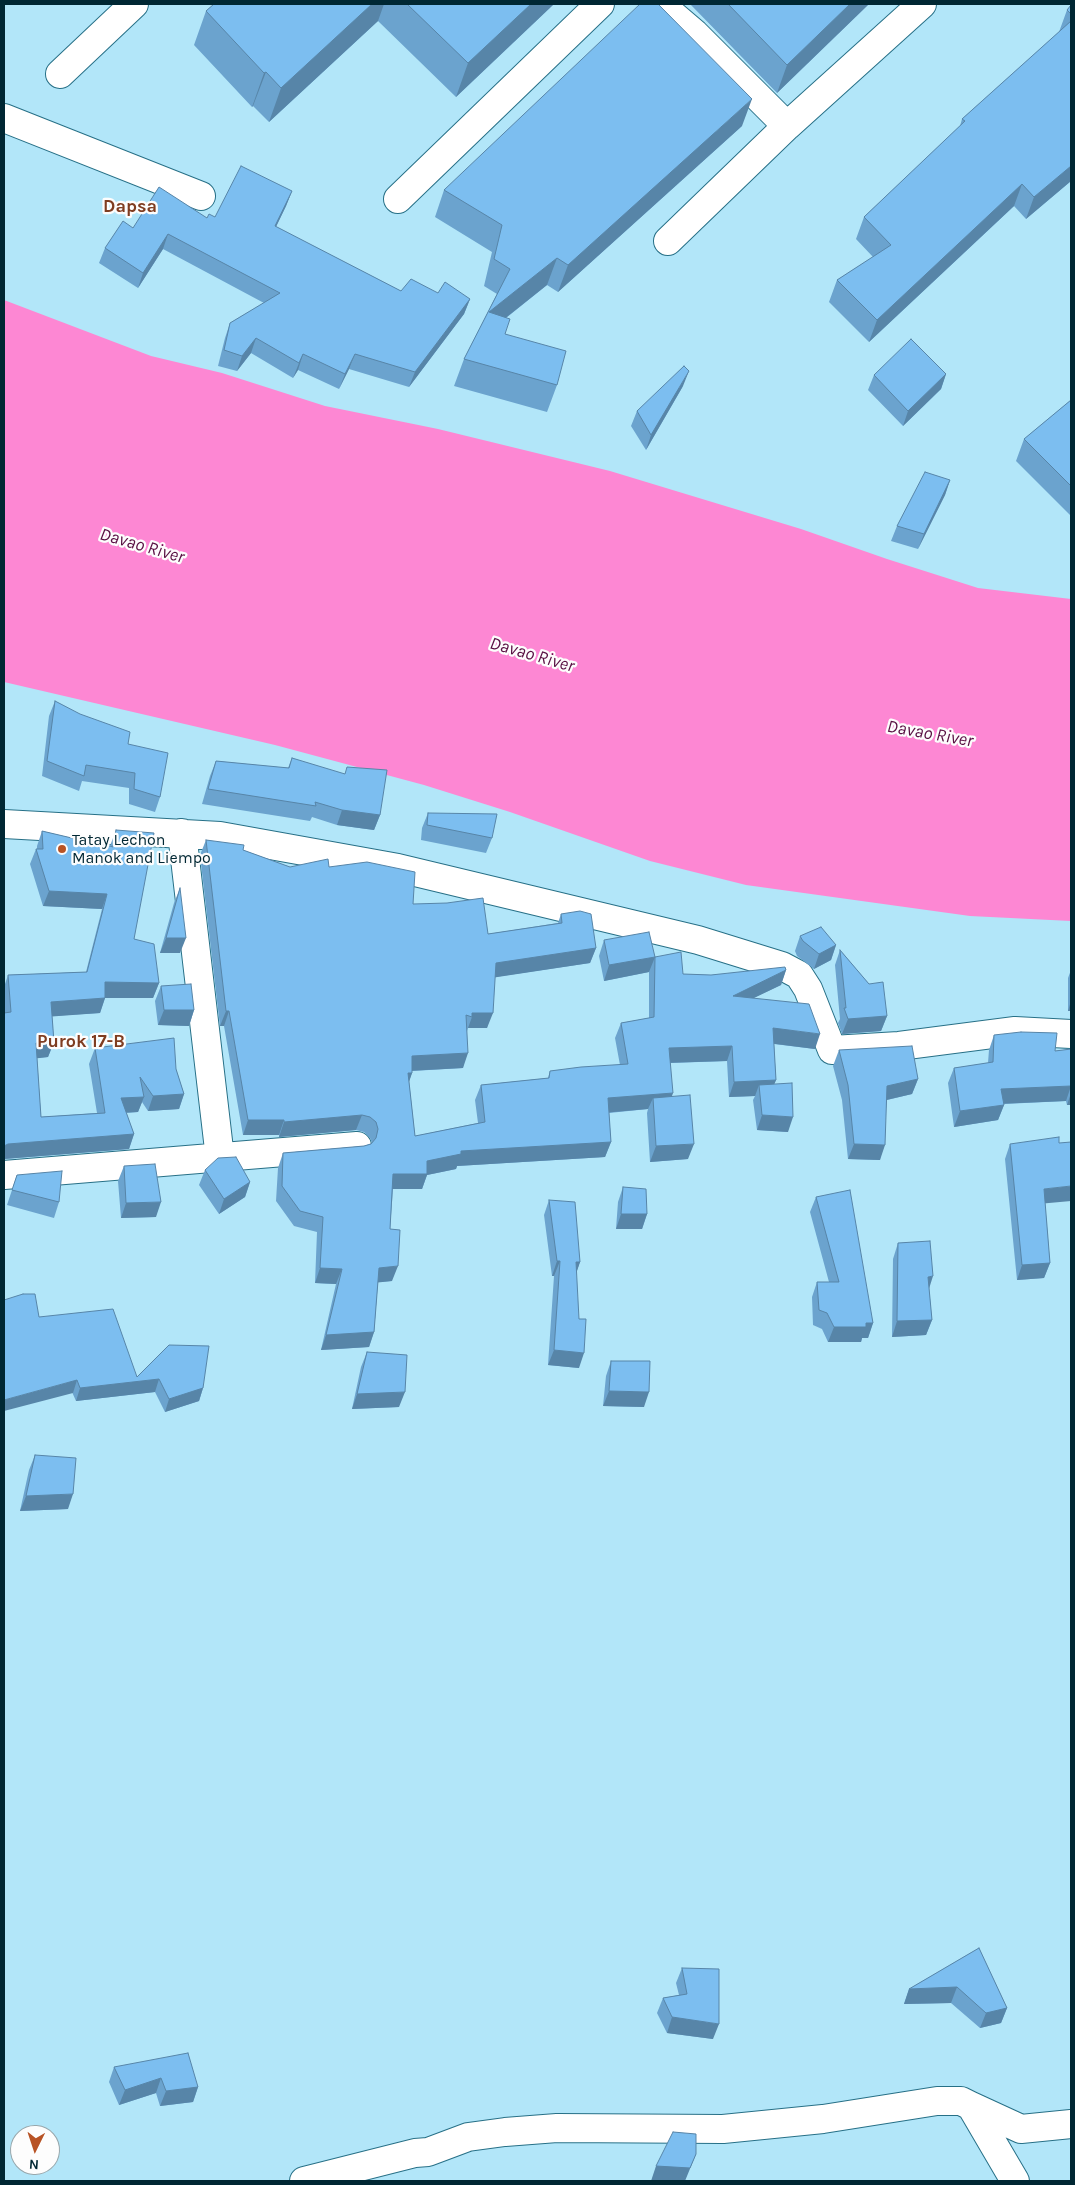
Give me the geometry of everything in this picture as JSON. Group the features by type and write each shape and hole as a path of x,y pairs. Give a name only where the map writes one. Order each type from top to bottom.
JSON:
{"street":[{"path":"60,74 134,4"},
{"path":"398,200 600,4"},
{"path":"660,4 696,34 787,126"},
{"path":"668,241 787,126 922,4"},
{"path":"4,118 201,196"},
{"path":"4,824 220,836 398,868 698,940 782,966 799,975 808,989 832,1050 899,1046 1015,1031 1071,1034"},
{"path":"182,833 220,1158"},
{"path":"4,1175 357,1146"},
{"path":"304,2181 415,2153 428,2152 468,2137 557,2128 723,2129 823,2119 937,2101 961,2100 1021,2129 1071,2124"},
{"path":"971,2106 1015,2181"}],"water":[{"name":"Davao River","path":"4,300 151,356 222,373 325,406 438,429 610,471 801,529 978,588 1071,599 1071,921 970,916 746,885 650,861 510,812 424,785 275,745 4,682"}],"building":[{"path":"214,4 372,4 281,88 266,72 264,73 206,11"},
{"path":"407,4 531,4 468,63"},
{"path":"640,4 658,4 752,99 568,265 557,258 489,312 510,319 505,334 566,351 557,385 464,359 510,269 494,259 502,225 444,190"},
{"path":"728,4 850,4 787,65"},
{"path":"1071,5 1071,14 1067,10"},
{"path":"1071,21 1071,166 1034,197 1022,184 877,320 837,280 891,245 864,217 965,121 962,119"},
{"path":"241,166 292,191 275,226 401,291 411,279 438,293 445,282 470,299 415,372 355,354 345,374 303,354 299,363 256,338 242,356 224,350 230,323 280,293 168,234 143,273 105,248 123,221 133,228 159,187 207,218 209,214 215,217"},
{"path":"911,339 946,374 908,411 874,375"},
{"path":"684,366 689,371 651,435 637,411"},
{"path":"1071,400 1071,486 1024,439"},
{"path":"925,472 950,480 924,534 897,526"},
{"path":"55,701 80,714 130,732 128,744 168,753 160,797 134,789 135,773 86,765 84,776 47,761"},
{"path":"292,758 345,774 347,767 387,770 380,815 342,810 315,802 316,806 208,789 216,761 289,768"},
{"path":"428,813 497,814 492,838 427,825"},
{"path":"116,830 154,833 134,939 154,944 159,983 105,982 105,998 51,1002 54,1042 36,1043 41,1117 105,1113 95,1048 174,1038 176,1069 184,1094 153,1096 140,1077 144,1097 121,1098 134,1134 8,1144 4,1146 4,1013 11,1012 8,975 87,972 107,894 49,891 36,849 43,849 42,831 76,839 77,836 113,847"},
{"path":"206,840 244,845 243,850 290,867 328,859 329,867 367,862 415,872 413,904 447,903 483,898 488,934 562,923 561,914 580,911 591,914 596,948 496,963 493,1013 472,1013 472,1017 466,1015 468,1053 412,1056 412,1073 408,1073 415,1136 485,1122 481,1085 549,1078 550,1071 628,1064 621,1023 654,1017 655,957 681,952 683,974 711,975 785,967 786,970 733,996 809,1004 820,1034 773,1028 776,1080 734,1082 732,1046 669,1048 673,1093 608,1098 611,1142 461,1151 461,1154 427,1161 427,1174 393,1174 390,1229 400,1230 398,1266 379,1268 374,1332 326,1335 342,1269 320,1268 323,1217 300,1211 282,1186 283,1153 364,1146 371,1144 376,1138 378,1129 376,1122 370,1117 362,1115 284,1122 284,1120 248,1120 229,1011 226,1011"},
{"path":"180,888 186,938 166,938"},
{"path":"821,927 836,945 819,954 803,941 800,936"},
{"path":"649,932 655,957 609,965 604,940"},
{"path":"840,950 869,984 883,982 887,1016 848,1019 844,1008 846,1008"},
{"path":"191,984 194,1010 164,1010 161,986"},
{"path":"1021,1032 1057,1033 1055,1051 1071,1049 1071,1086 1001,1089 1004,1105 960,1111 954,1068 993,1062 994,1035"},
{"path":"912,1046 918,1079 887,1086 885,1145 854,1144 848,1085 839,1050"},
{"path":"792,1083 793,1117 762,1115 759,1085"},
{"path":"690,1095 694,1144 656,1146 653,1098"},
{"path":"1059,1137 1059,1143 1071,1142 1071,1186 1044,1189 1050,1263 1022,1265 1010,1144"},
{"path":"236,1157 250,1182 224,1199 205,1170 218,1158"},
{"path":"155,1164 161,1202 126,1203 124,1166"},
{"path":"62,1171 59,1202 12,1190 17,1175"},
{"path":"623,1187 646,1189 647,1214 621,1214"},
{"path":"850,1190 873,1323 866,1323 866,1327 834,1327 827,1313 819,1310 817,1282 839,1282 816,1197"},
{"path":"549,1200 575,1202 580,1262 576,1262 579,1319 586,1319 584,1353 554,1350 560,1261 557,1261"},
{"path":"930,1241 933,1276 928,1277 932,1320 897,1321 898,1243"},
{"path":"23,1294 35,1294 39,1317 113,1309 137,1377 169,1345 209,1346 203,1388 169,1399 159,1379 80,1388 77,1380 4,1400 4,1300"},
{"path":"367,1352 407,1355 405,1392 357,1394"},
{"path":"611,1361 650,1361 649,1392 609,1391"},
{"path":"35,1455 76,1458 73,1494 26,1496"},
{"path":"979,1948 1007,2008 986,2013 957,1987 909,1989"},
{"path":"682,1968 719,1969 719,2024 672,2017 663,1998 687,1994"},
{"path":"188,2053 198,2087 166,2091 161,2078 125,2090 114,2067"},
{"path":"673,2132 696,2134 696,2154 690,2168 656,2166"}],"place":[{"name":"Tatay Lechon Manok and Liempo","path":"62,849"}],"district":[{"name":"Dapsa","path":"130,207"},
{"name":"Purok 17-B","path":"81,1042"}]}
